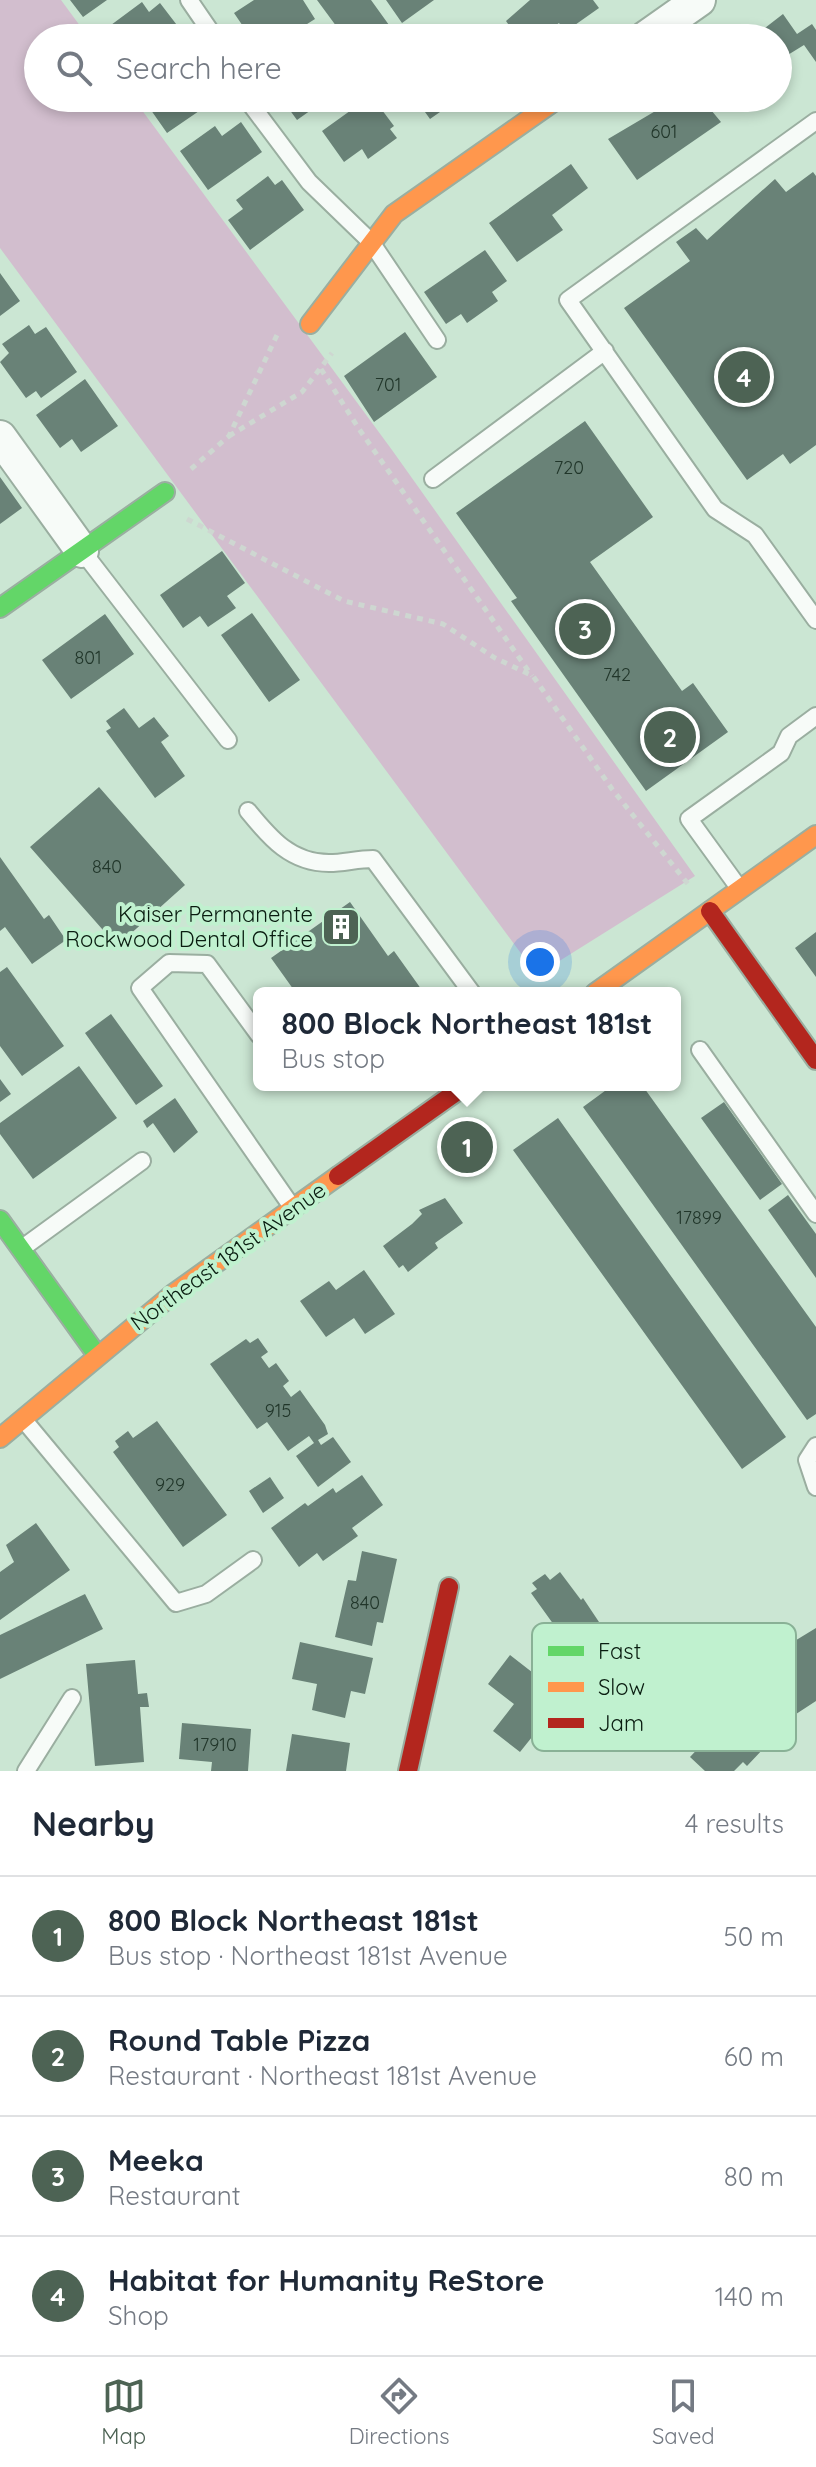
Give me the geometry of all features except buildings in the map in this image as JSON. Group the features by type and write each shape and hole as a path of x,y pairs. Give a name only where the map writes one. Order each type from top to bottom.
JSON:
{"street":[{"path":"665,24 699,0"},
{"path":"310,324 394,214 539,112"},
{"path":"0,437 82,551"},
{"path":"0,608 165,492"},
{"path":"603,987 816,835"},
{"path":"710,911 816,1060"},
{"name":"Northeast 181st Avenue","path":"0,1438 173,1294 458,1091"},
{"path":"0,1220 97,1355"},
{"path":"408,1771 449,1587"}],"lane":[{"path":"189,0 205,24"},
{"path":"256,112 309,182 371,242 437,340"},
{"path":"816,121 568,300 715,509 755,535 816,620"},
{"path":"433,479 605,351"},
{"path":"82,551 134,613 228,740"},
{"path":"740,890 689,819 781,753 789,736 816,716"},
{"path":"248,811 276,844 304,860 330,863 373,859 468,987"},
{"path":"253,1027 207,964 169,963 140,988 293,1208"},
{"path":"700,1050 816,1214"},
{"path":"21,1249 142,1161"},
{"path":"22,1418 176,1603 206,1594 253,1560"},
{"path":"816,1446 807,1460 816,1487"},
{"path":"26,1771 72,1698"}],"path":[{"path":"229,436 260,364 283,325 288,321 310,324 333,352 321,369 286,404 229,436 165,492 190,523 289,574 344,601 443,624 495,658 533,676"},
{"path":"321,369 345,409 612,789 710,911"}],"shaded area":[{"path":"0,0 61,0 79,24 24,24 24,112 143,112 392,450 695,876 537,975 0,248"}],"traffic: fast":[{"path":"0,608 165,492"},
{"path":"0,1220 97,1355"}],"traffic: slow":[{"path":"310,324 394,214 539,112"},
{"path":"603,987 816,835"},
{"path":"0,1438 173,1294 338,1176"}],"traffic: jam":[{"path":"710,911 816,1060"},
{"path":"338,1176 458,1091"},
{"path":"408,1771 449,1587"}],"place":[{"name":"Habitat for Humanity ReStore","path":"744,377"},
{"name":"Meeka","path":"585,629"},
{"name":"Round Table Pizza","path":"670,737"},
{"name":"Kaiser Permanente Rockwood Dental Office","path":"341,927"},
{"name":"800 Block Northeast 181st","path":"467,1147"}]}
